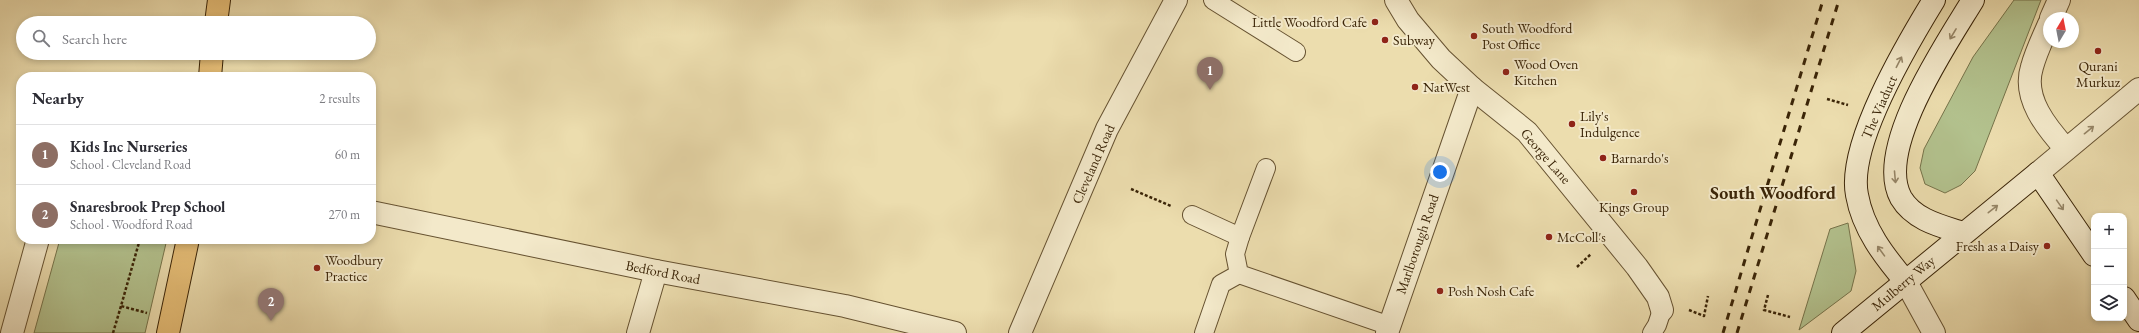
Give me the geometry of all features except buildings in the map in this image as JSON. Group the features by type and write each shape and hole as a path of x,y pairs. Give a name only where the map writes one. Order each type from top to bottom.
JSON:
{"main road":[{"path":"217,16 219,0"},
{"path":"210,72 211,60"},
{"path":"168,333 187,244"}],"street":[{"name":"Cleveland Road","path":"1020,333 1107,129 1176,0"},
{"name":"George Lane","path":"1396,0 1408,20 1436,53 1472,88 1527,132 1637,267 1658,296 1662,310"},
{"name":"The Viaduct","path":"1934,0 1876,107 1865,135 1856,171 1856,194 1861,212 1879,249 1906,282 1934,333"},
{"path":"1963,234 1919,217 1902,199 1896,184 1894,172 1900,139 1914,104 1934,65 1973,0"},
{"path":"2054,12 2059,0"},
{"path":"2043,39 2031,68 2030,85 2035,105 2046,127 2066,149"},
{"name":"Marlborough Road","path":"1388,330 1472,88"},
{"path":"2091,251 2038,173 2139,89"},
{"name":"Mulberry Way","path":"1843,333 2038,173"},
{"name":"Bedford Road","path":"376,213 656,272 845,306 955,333"},
{"path":"12,333 37,244"},
{"path":"638,333 656,272"},
{"path":"2127,302 2139,320"}],"lane":[{"path":"1213,0 1296,52"},
{"path":"1239,274 1235,254 1266,168"},
{"path":"1192,215 1240,237"},
{"path":"1204,333 1221,284 1239,274 1388,330"},
{"path":"1652,333 1657,325 1662,310"}],"path":[{"path":"1827,99 1851,106"},
{"path":"1131,189 1192,215"},
{"path":"113,333 139,244"},
{"path":"1768,295 1764,310 1790,317"},
{"path":"1685,309 1704,316 1708,296"},
{"path":"121,306 151,314"}],"green space":[{"path":"2014,0 2041,0 1975,171 1961,185 1945,193 1925,184 1920,168 1924,149 1973,57"},
{"path":"1848,223 1856,271 1851,291 1799,330 1830,229"},
{"path":"59,244 166,244 145,333 34,333"}],"railway":[{"path":"1723,333 1823,0"},
{"path":"1737,333 1839,0"}],"place":[{"name":"Little Woodford Cafe","path":"1375,22"},
{"name":"South Woodford Post Office","path":"1474,36"},
{"name":"Subway","path":"1385,40"},
{"name":"Qurani Murkuz","path":"2098,51"},
{"name":"Wood Oven Kitchen","path":"1506,72"},
{"name":"NatWest","path":"1415,87"},
{"name":"Kids Inc Nurseries","path":"1210,90"},
{"name":"Lily's Indulgence","path":"1572,124"},
{"name":"Barnardo's","path":"1603,158"},
{"name":"Kings Group","path":"1634,192"},
{"name":"McColl's","path":"1549,237"},
{"name":"Fresh as a Daisy","path":"2047,246"},
{"name":"Woodbury Practice","path":"317,268"},
{"name":"Posh Nosh Cafe","path":"1440,291"},
{"name":"Snaresbrook Prep School","path":"271,321"}],"district":[{"name":"South Woodford","path":"1773,193"}]}
